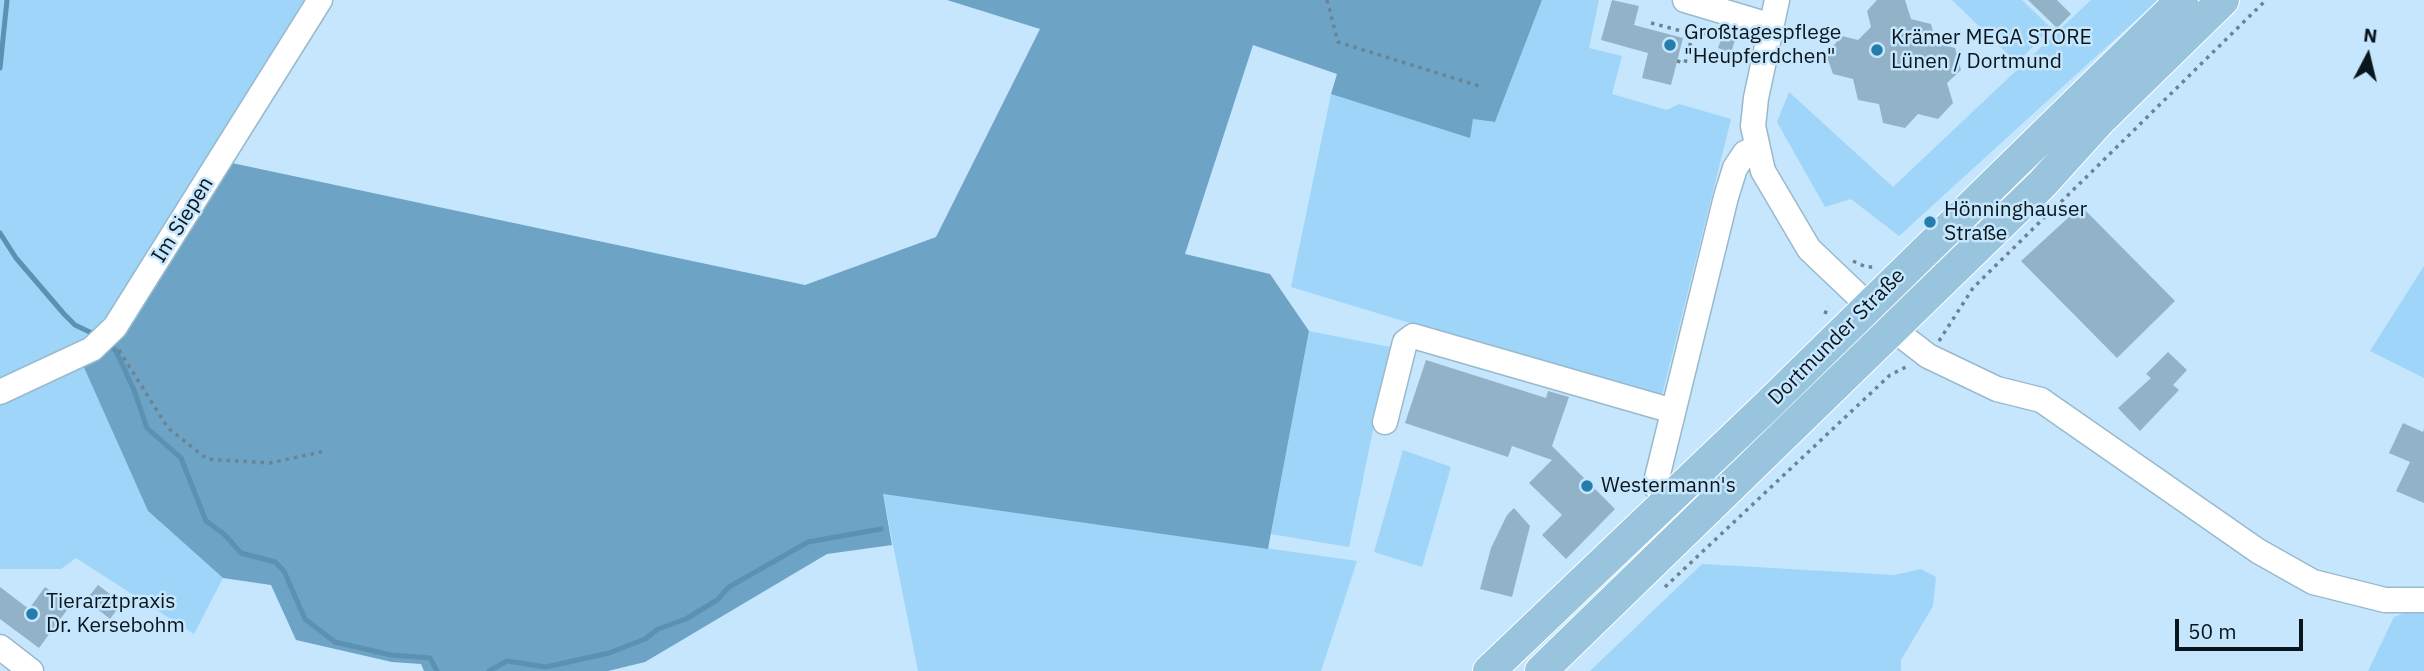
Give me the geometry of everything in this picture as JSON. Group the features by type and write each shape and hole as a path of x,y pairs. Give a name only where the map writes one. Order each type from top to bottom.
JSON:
{"main road":[{"name":"Dortmunder Straße","path":"1489,671 1765,408 1867,305 2182,0"},
{"name":"Dortmunder Straße","path":"1541,671 1892,329 2223,0"}],"street":[{"name":"Im Siepen","path":"0,392 92,349 108,333 172,239 320,0"},
{"path":"1685,0 1772,26"},
{"path":"1777,0 1756,98 1756,148 1763,171 1809,249 1892,329 1940,362 1997,388 2041,400 2258,551 2313,582 2385,600 2424,600"},
{"path":"1655,486 1726,197 1735,168 1745,153 1756,148"},
{"path":"1385,422 1405,342 1413,336 1673,411"},
{"path":"0,647 31,671"}],"path":[{"path":"1327,0 1338,42 1479,86"},
{"path":"1651,23 1704,37 1707,28"},
{"path":"1677,61 1685,64 1693,34"},
{"path":"1849,259 1866,267"},
{"path":"108,333 168,428 207,459 270,463 325,451"}],"shaded area":[{"path":"0,0 307,0 103,328 80,345 0,385"},
{"path":"947,0 1542,0 1495,122 1473,119 1470,138 1331,94 1337,74 1253,45 1185,254 1270,274 1309,331 1268,549 883,494 892,545 827,554 645,662 608,671 424,671 421,664 392,662 296,640 271,585 223,578 148,511 82,363 232,163 805,285 936,237 1040,29"},
{"path":"1542,0 1599,0 1589,48 1622,56 1612,94 1667,110 1679,104 1731,119 1661,399 1291,287 1331,94 1469,137 1473,119 1495,122"},
{"path":"1952,0 2022,0 2051,28 2017,63"},
{"path":"2091,0 2158,0 1899,236 1851,199 1825,207 1777,122 1789,92 1893,187"},
{"path":"2424,266 2424,378 2370,351"},
{"path":"1309,331 1390,347 1349,547 1271,534"},
{"path":"82,363 148,511 223,578 194,634 76,558 61,569 0,569 0,401"},
{"path":"1403,450 1451,467 1422,567 1374,552"},
{"path":"883,494 1357,561 1321,671 918,671"},
{"path":"1702,564 1894,575 1921,569 1936,577 1933,606 1901,660 1901,671 1590,671"},
{"path":"2415,609 2424,609 2424,671 2368,671 2394,617"}],"building":[{"path":"1612,0 1639,6 1634,25 1683,38 1671,85 1642,78 1648,53 1601,40"},
{"path":"1877,0 1905,0 1911,19 1931,24 1936,43 1955,48 1961,70 1947,83 1953,103 1938,119 1918,114 1905,128 1883,123 1879,104 1858,100 1853,79 1833,74 1826,54 1842,36 1858,40 1871,27 1867,11"},
{"path":"2028,0 2057,0 2071,14 2057,28"},
{"path":"1723,33 1736,37 1731,53 1718,48"},
{"path":"2081,206 2175,301 2117,358 2021,261"},
{"path":"2168,352 2187,370 2173,385 2179,390 2140,431 2118,408 2151,378 2146,374"},
{"path":"1426,360 1546,398 1548,391 1569,397 1552,446 1615,509 1566,559 1542,535 1562,515 1529,483 1552,460 1512,446 1508,457 1405,423"},
{"path":"2403,423 2423,432 2424,429 2424,503 2396,491 2410,462 2389,453"},
{"path":"1514,508 1530,526 1512,597 1480,589 1491,548 1507,515"},
{"path":"98,585 122,603 110,619 86,600"},
{"name":"Tierarztpraxis Dr. Kersebohm","path":"0,587 29,609 45,587 70,606 39,648 0,619"}],"waterway":[{"path":"0,68 7,0"},
{"path":"0,233 16,258 64,314 75,325 98,336"},
{"path":"108,344 116,351 134,390 147,428 181,458 206,521 224,534 241,553 275,562 284,571 305,619 335,642 391,655 430,658 437,671"},
{"path":"489,671 507,661 546,667 609,653 645,639 658,629 686,619 717,600 729,587 808,542 881,529"}],"place":[{"name":"Großtagespflege \"Heupferdchen\"","path":"1670,45"},
{"name":"Krämer MEGA STORE Lünen / Dortmund","path":"1877,50"},
{"name":"Hönninghauser Straße","path":"1930,222"},
{"name":"Westermann's","path":"1587,486"},
{"name":"Tierarztpraxis Dr. Kersebohm","path":"32,614"}]}
